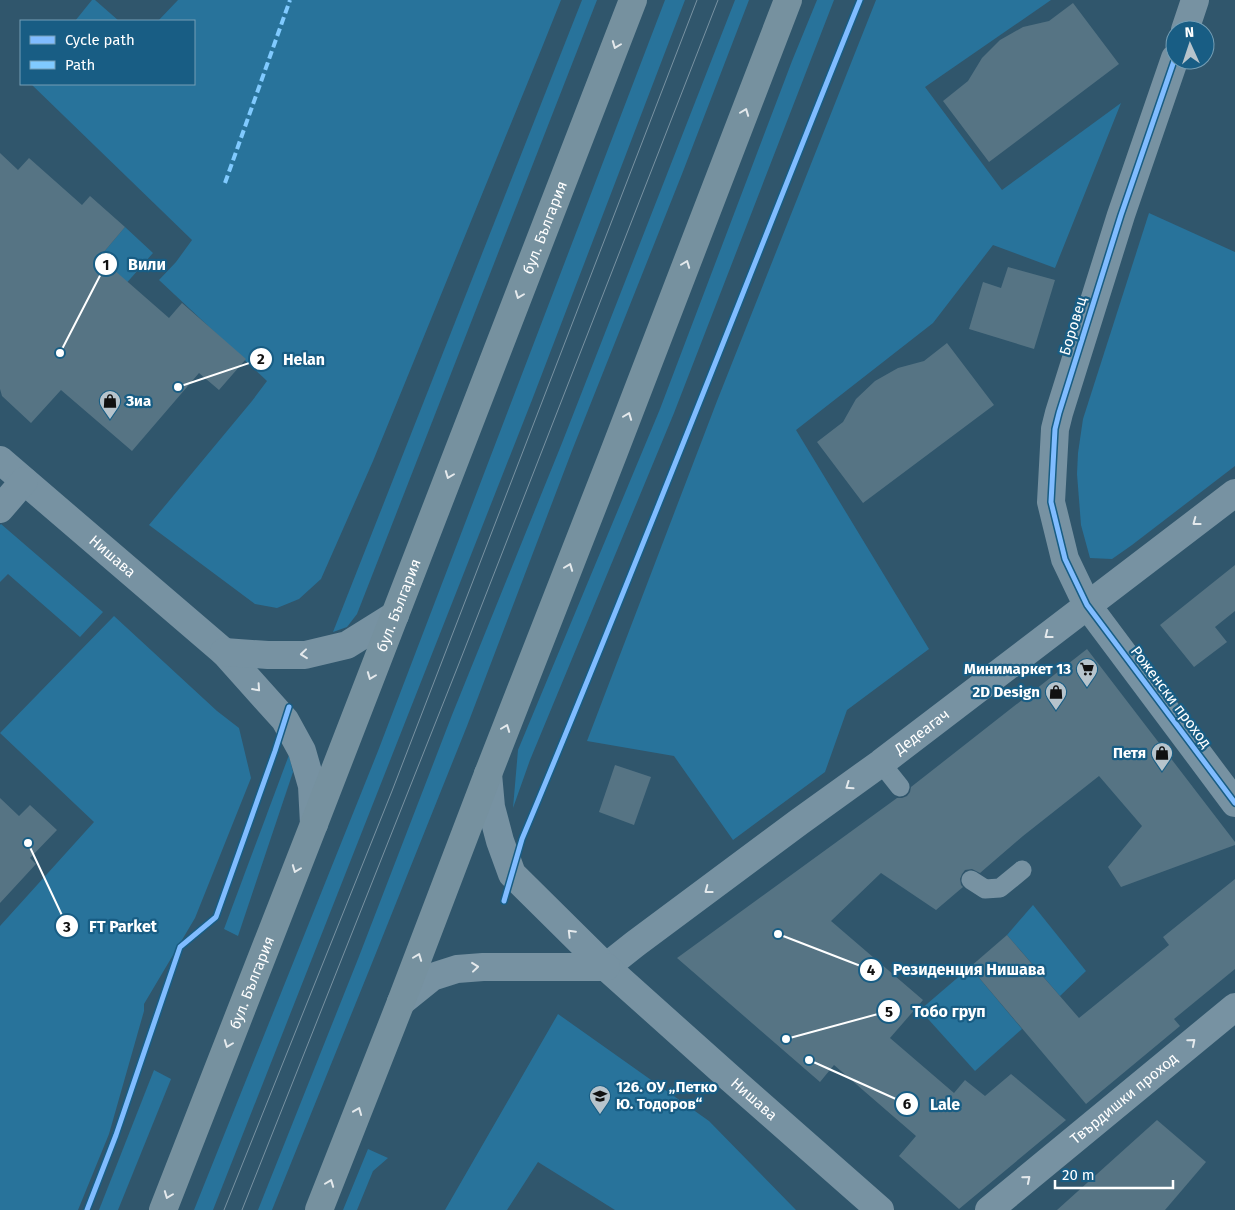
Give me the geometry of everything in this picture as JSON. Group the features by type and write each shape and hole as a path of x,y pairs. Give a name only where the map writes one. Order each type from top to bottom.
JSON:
{"main road":[{"name":"бул. България","path":"163,1210 633,0"},
{"path":"319,1210 788,0"}],"street":[{"path":"1188,20 1195,0"},
{"name":"Боровец","path":"1087,605 1065,559 1051,502 1055,428 1111,247 1171,70"},
{"name":"Нишава","path":"0,460 224,652 285,720 302,751 312,786 314,824"},
{"path":"0,508 24,481"},
{"name":"Дедеагач","path":"606,967 634,944 799,822 881,764 1235,493"},
{"name":"Роженски проход","path":"1087,605 1235,803"},
{"path":"224,652 305,655 347,644 395,615"},
{"name":"Нишава","path":"488,774 490,807 512,874 606,967 880,1210"},
{"path":"401,1002 432,977 457,969 482,966 606,967"},
{"name":"Твърдишки проход","path":"989,1210 1235,1007"}],"lane":[{"path":"881,764 900,787"},
{"path":"971,880 985,889 1000,888 1022,870"}],"shaded area":[{"path":"92,0 95,0 118,20 76,20"},
{"path":"178,0 561,0 373,461 321,579 299,599 277,608 255,604 149,525 267,381 159,280 176,262 192,240 32,85 195,85 195,20 159,20"},
{"path":"582,0 597,0 357,614 347,627 333,632"},
{"path":"665,0 685,0 532,400 213,1210 194,1210 378,751"},
{"path":"735,0 749,0 573,448 467,726 272,1210 258,1210 358,959 452,715 562,443"},
{"path":"817,0 834,0 674,413 530,760 513,808 518,750 660,409"},
{"path":"876,0 1051,0 925,87 1002,190 1121,103 1055,268 993,245 933,323 796,430 929,649 847,710 825,772 733,840 674,756 587,741 717,401"},
{"path":"1149,213 1235,252 1235,466 1112,559 1090,558 1081,525 1077,474 1083,419"},
{"path":"125,227 153,253 109,303 86,283 108,258 103,253"},
{"path":"1,524 103,612 80,637 8,574 0,582"},
{"path":"114,616 217,711 239,728 251,778 195,918 144,1004 144,1011 109,1134 78,1210 0,1210 0,926 94,822 0,733"},
{"path":"289,755 293,772 238,936 224,929"},
{"path":"1033,905 1086,971 1060,996 1007,935"},
{"path":"970,967 1022,1029 975,1071 920,1010"},
{"name":"126. ОУ „Петко Ю. Тодоров“","path":"558,1014 709,1121 796,1210 615,1210 538,1162 507,1210 445,1210"},
{"path":"154,1070 171,1079 118,1210 99,1210"},
{"path":"368,1149 388,1158 373,1171 357,1210 343,1210"}],"building":[{"path":"1073,3 1119,64 989,162 943,101 968,81 982,58 1000,40 1023,27 1049,21"},
{"path":"0,153 18,170 29,158 82,205 90,196 125,227 103,253 109,258 105,262 169,318 182,303 246,359 219,390 199,373 132,451 61,390 31,423 2,396 0,389"},
{"path":"1008,267 1055,280 1034,349 969,329 983,282 1001,288"},
{"path":"947,343 994,405 863,503 817,442 843,422 856,399 875,381 898,368 924,361"},
{"path":"1235,565 1235,611 1215,627 1227,642 1194,667 1160,625"},
{"path":"1087,649 1235,842 1235,845 1121,887 1108,867 1142,826 1099,776 1023,836 980,873 972,869 965,870 960,879 963,887 936,910 881,873 831,921 923,1000 890,1038 954,1093 965,1080 985,1096 1011,1074 1066,1120 959,1209 899,1156 916,1136 834,1065 820,1082 677,958 897,798 907,796 911,787"},
{"path":"615,765 651,777 634,825 599,812"},
{"path":"0,798 19,816 30,805 57,830 30,858 36,864 0,903"},
{"path":"1235,879 1235,969 1174,1019 1180,1026 1086,1104 970,967 1007,935 1079,1018 1169,945 1163,937"},
{"path":"1157,1120 1206,1162 1165,1210 1057,1210"}],"tram line":[{"path":"224,1210 392,791 697,0"},
{"path":"242,1210 458,666 718,0"}],"marked path":[{"path":"225,183 290,0"}],"cycle path":[{"path":"504,901 522,839 651,525 860,0"},
{"path":"1171,70 1121,215 1059,413 1055,429 1051,502 1065,559 1087,605 1235,803"},
{"path":"87,1210 116,1135 180,947 216,917 289,707"}],"place":[{"name":"Вили","path":"60,353"},
{"name":"Helan","path":"178,387"},
{"name":"Зиа","path":"110,420"},
{"name":"Минимаркет 13","path":"1087,688"},
{"name":"2D Design","path":"1056,711"},
{"name":"Петя","path":"1162,772"},
{"name":"FT Parket","path":"28,843"},
{"name":"Резиденция Нишава","path":"778,934"},
{"name":"Тобо груп","path":"786,1039"},
{"name":"Lale","path":"809,1060"},
{"name":"126. ОУ „Петко Ю. Тодоров“","path":"600,1115"}]}
